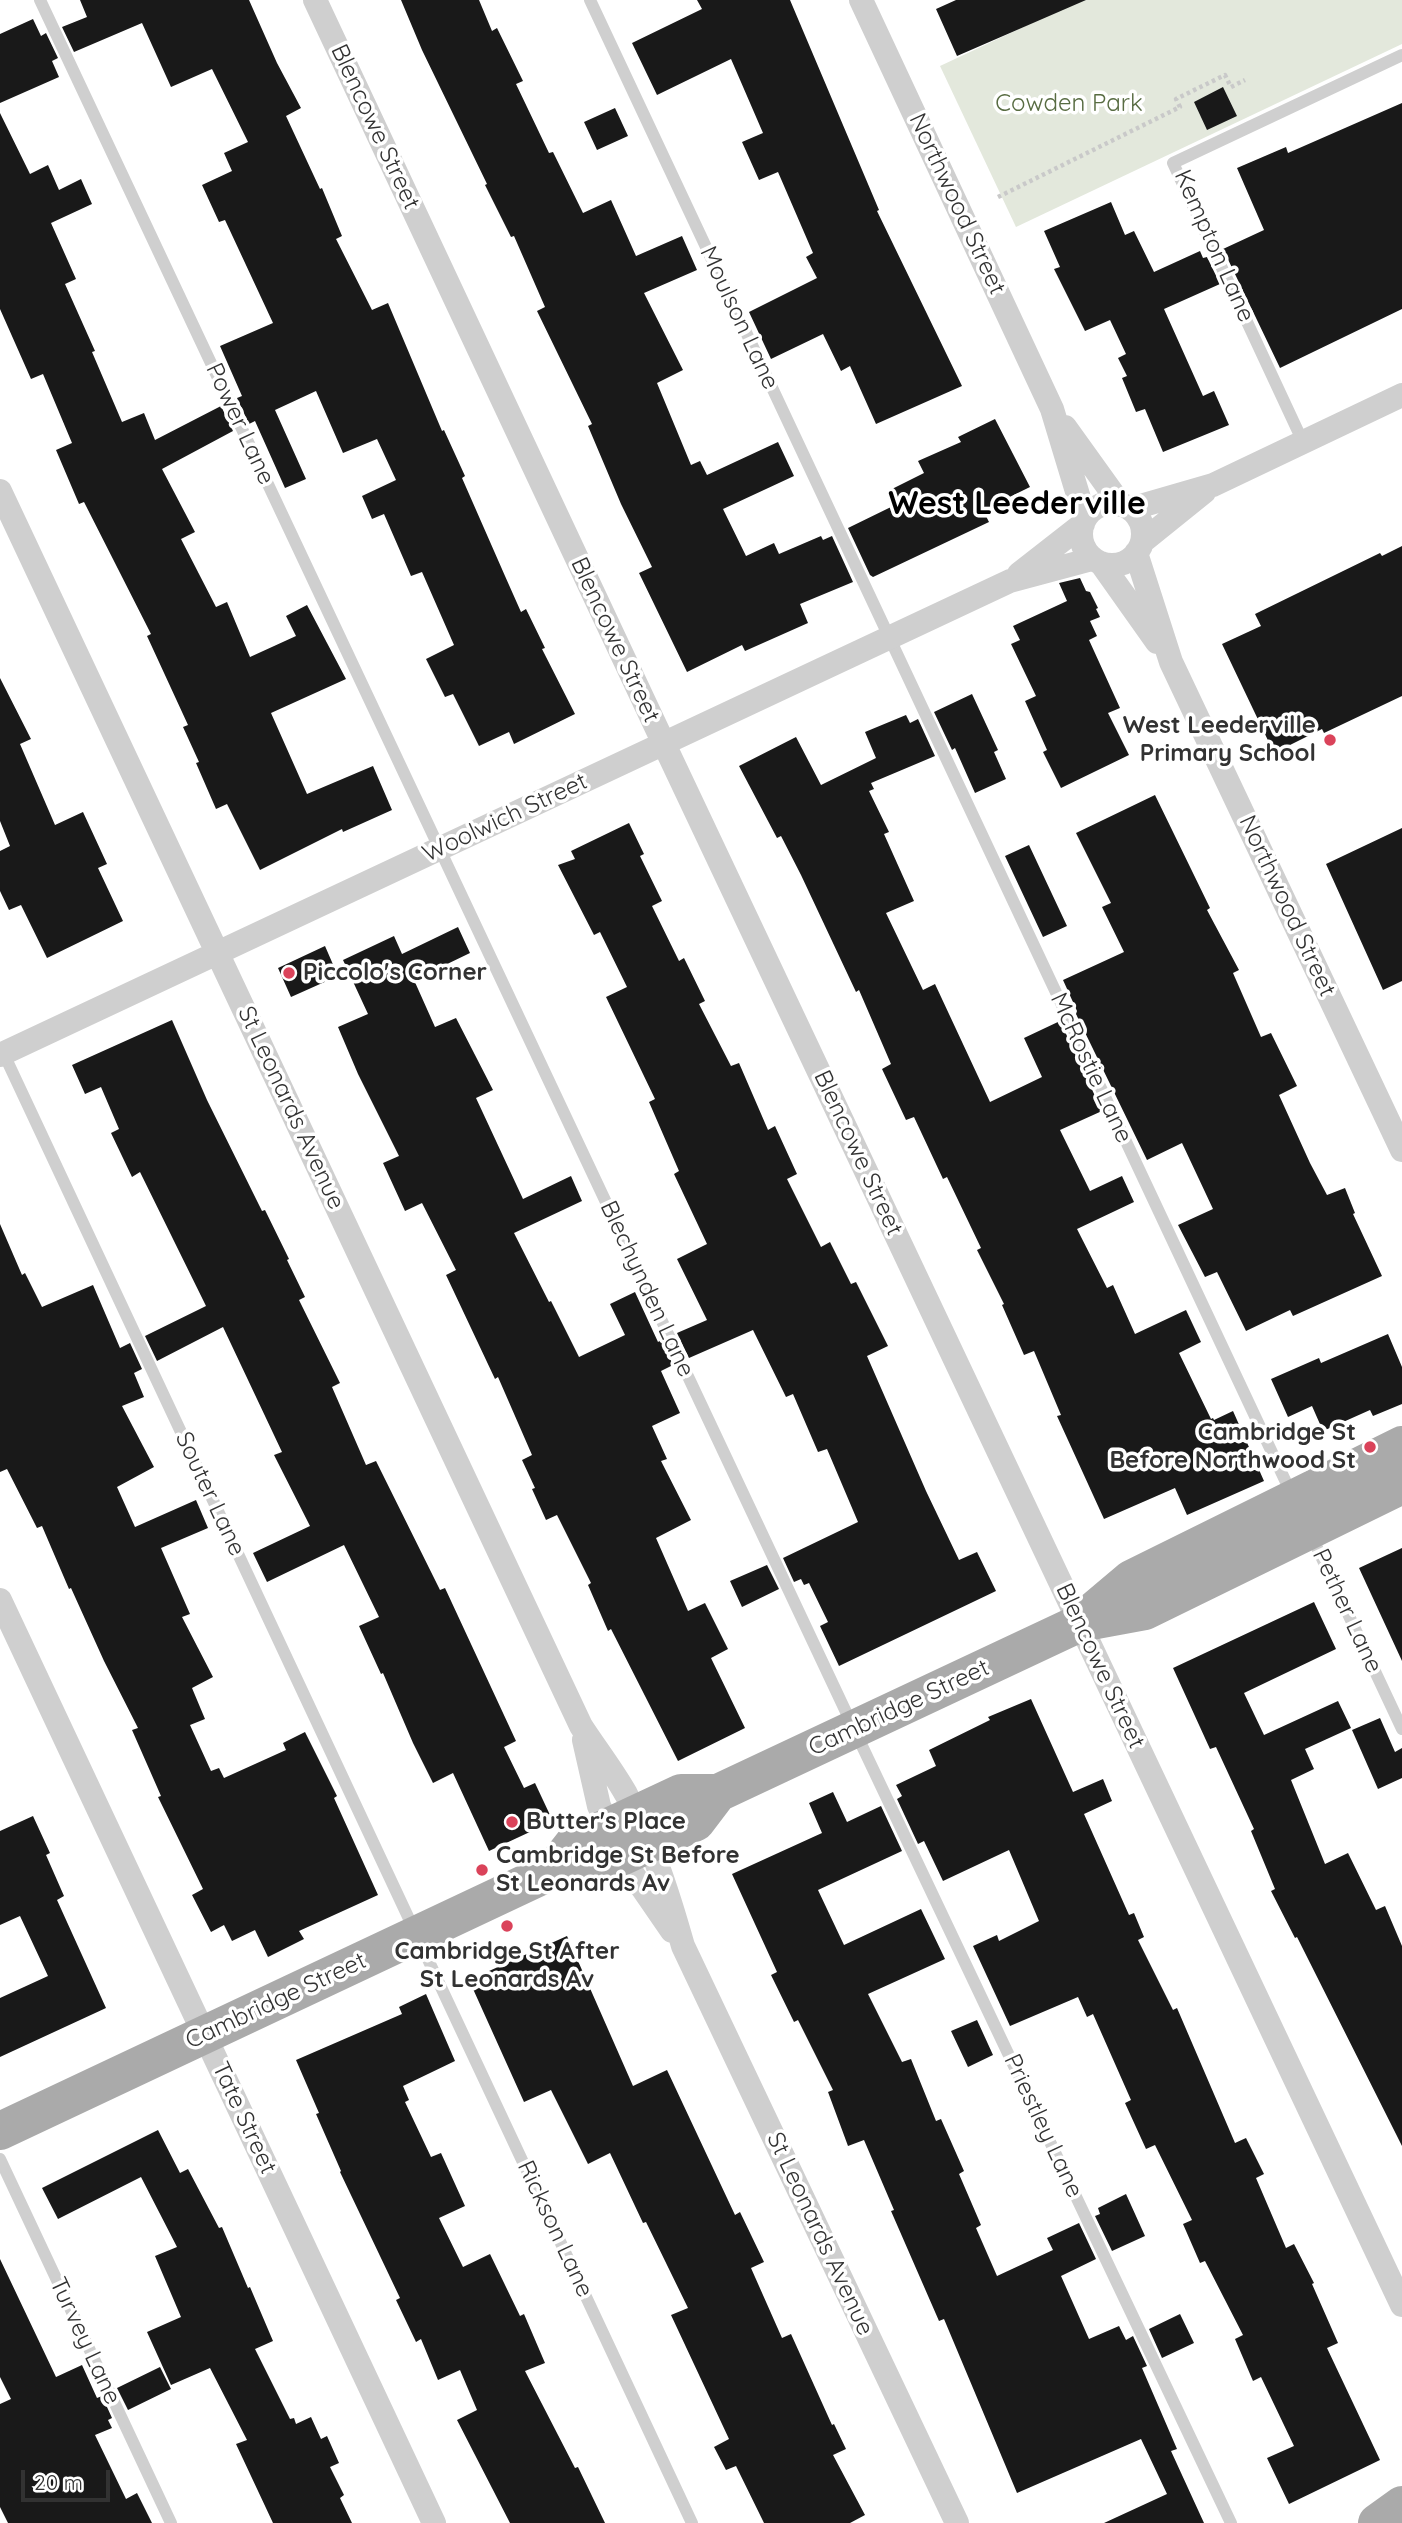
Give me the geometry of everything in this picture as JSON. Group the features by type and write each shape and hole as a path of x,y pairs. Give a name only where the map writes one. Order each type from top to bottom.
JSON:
{"main road":[{"name":"Cambridge Street","path":"1301,1515 1402,1445"},
{"name":"Cambridge Street","path":"0,2131 552,1871 573,1843 629,1835 681,1793 718,1793 1080,1623 1131,1579 1301,1515 1402,1485"},
{"path":"1377,2523 1402,2505"}],"street":[{"name":"Blencowe Street","path":"315,0 1402,2305"},
{"name":"Northwood Street","path":"861,0 1052,409 1084,521"},
{"path":"1213,485 1126,561 1114,565 1097,561 1082,542 1084,521 1095,508 1107,503 1125,507 1213,485 1402,395"},
{"name":"Northwood Street","path":"1052,409 1125,507"},
{"name":"St Leonards Avenue","path":"0,491 581,1726 599,1806 629,1835 664,1881 682,1945 957,2523"},
{"path":"1125,507 1138,518 1142,529 1139,547"},
{"name":"Woolwich Street","path":"1010,581 1084,521"},
{"name":"Northwood Street","path":"1139,547 1171,662 1402,1150"},
{"name":"Woolwich Street","path":"1,1052 1010,581 1097,561"},
{"name":"Northwood Street","path":"1097,561 1171,662"},
{"name":"Tate Street","path":"0,1600 434,2523"}],"lane":[{"name":"Power Lane","path":"40,0 440,849"},
{"name":"Moulson Lane","path":"590,0 889,637"},
{"name":"Kempton Lane","path":"1303,442 1173,163 1402,55"},
{"name":"McRostie Lane","path":"889,637 1301,1515"},
{"name":"Blechynden Lane","path":"440,849 854,1730"},
{"name":"Souter Lane","path":"1,1052 417,1934"},
{"name":"Pether Lane","path":"1301,1515 1402,1729"},
{"name":"Priestley Lane","path":"854,1730 1231,2523"},
{"name":"Rickson Lane","path":"417,1934 692,2523"},
{"name":"Turvey Lane","path":"0,2159 171,2523"}],"path":[{"path":"998,197 1180,107 1176,99 1225,75 1231,87 1245,80"}],"green space":[{"name":"Cowden Park","path":"1081,0 1402,0 1402,44 1016,227 940,66"}],"building":[{"path":"80,0 249,0 277,63 301,108 286,116 320,189 322,188 342,236 336,239 372,310 388,303 442,431 444,430 465,476 462,478 521,612 526,609 545,648 542,649 575,714 514,744 509,732 479,746 453,694 445,697 426,659 454,645 422,572 411,576 384,514 372,519 362,496 396,480 377,439 343,453 316,391 275,410 306,479 285,488 255,421 249,424 237,398 242,396 220,346 273,323 225,220 219,222 202,185 232,171 224,153 248,142 212,69 171,87 142,23 74,52 62,27 87,17"},
{"path":"401,0 479,0 492,31 497,28 523,81 516,84 549,153 553,152 583,213 611,200 636,256 682,236 697,270 644,293 683,370 657,383 691,465 700,461 707,475 778,442 794,476 723,509 746,556 774,543 779,554 821,536 823,540 832,536 853,582 800,604 808,623 745,651 742,645 687,672 639,573 652,567 621,504 588,426 592,424 537,311 545,307 514,236 511,237 485,185 487,184 422,50"},
{"path":"697,0 790,0 879,210 877,211 962,386 876,424 850,366 841,371 823,334 771,359 749,312 817,278 806,257 813,253 778,172 759,180 742,142 763,133 731,59 657,95 632,43 702,9"},
{"path":"956,0 1086,0 957,56 936,9"},
{"path":"33,19 41,36 46,33 58,58 52,61 59,77 0,103 0,34"},
{"path":"1223,87 1237,116 1207,130 1194,102"},
{"path":"1402,103 1402,309 1280,368 1223,249 1264,230 1237,168 1286,147 1288,153"},
{"path":"615,108 628,136 597,150 584,122"},
{"path":"0,113 30,174 48,165 59,190 81,179 92,204 51,223 76,279 65,284 95,351 92,352 122,422 144,413 155,440 221,406 233,431 162,469 195,532 181,539 216,607 227,602 250,657 296,636 286,616 307,605 346,679 271,713 307,794 373,766 392,810 343,832 342,829 260,870 227,804 216,809 183,727 188,725 147,636 151,634 84,502 79,504 56,450 72,443 43,374 31,379 0,309"},
{"path":"1111,202 1125,235 1134,231 1154,272 1200,251 1203,258 1207,257 1220,284 1164,309 1203,396 1214,391 1229,425 1163,452 1145,409 1136,412 1122,378 1127,376 1118,358 1126,354 1110,320 1085,331 1054,269 1060,267 1044,231"},
{"path":"995,419 1030,487 983,510 989,522 873,577 870,575 848,528 893,506 886,492 924,473 918,461 961,442 958,437"},
{"path":"1402,546 1402,696 1324,733 1322,729 1274,753 1222,644 1261,626 1255,614 1380,553 1382,556"},
{"path":"1080,578 1098,608 1096,609 1100,617 1090,621 1097,636 1089,640 1120,708 1108,713 1129,755 1061,788 1043,752 1047,750 1025,701 1036,696 1011,644 1020,640 1013,626 1067,601 1059,583"},
{"path":"0,678 31,739 20,744 55,825 83,812 107,864 98,868 123,921 47,958 21,905 9,910 0,891 0,851 10,846 0,821"},
{"path":"972,694 998,750 994,752 1006,779 975,793 955,748 952,750 934,712"},
{"path":"906,715 910,723 918,719 935,756 871,783 874,789 869,791 889,832 884,834 914,901 886,913 923,990 935,984 990,1102 1042,1077 1024,1038 1060,1021 1102,1111 1060,1130 1090,1191 1122,1176 1134,1202 1077,1229 1107,1288 1113,1285 1135,1334 1186,1310 1201,1342 1179,1353 1211,1419 1233,1411 1264,1481 1187,1515 1175,1488 1104,1519 1057,1416 1061,1415 1034,1351 1024,1355 1002,1305 1004,1304 977,1250 981,1248 947,1177 943,1179 914,1117 906,1120 882,1069 891,1064 859,990 856,992 781,836 777,838 739,766 796,737 821,785 876,758 865,732"},
{"path":"1155,795 1210,908 1207,910 1239,970 1233,973 1261,1037 1271,1033 1297,1086 1279,1095 1310,1163 1327,1195 1345,1188 1355,1213 1353,1214 1382,1276 1293,1316 1290,1310 1246,1331 1217,1272 1205,1277 1178,1225 1213,1209 1182,1143 1147,1160 1076,1014 1063,980 1124,952 1102,907 1111,903 1076,833"},
{"path":"629,823 644,854 640,856 662,901 652,906 679,961 684,958 705,1001 699,1004 731,1066 739,1063 768,1130 775,1126 797,1174 787,1179 821,1247 830,1242 851,1284 856,1282 888,1346 867,1356 926,1491 959,1560 977,1552 996,1591 839,1666 820,1626 828,1622 809,1583 804,1585 801,1579 794,1582 783,1558 858,1522 827,1449 818,1452 793,1394 786,1397 753,1330 689,1358 677,1333 707,1320 677,1259 707,1244 674,1174 679,1171 649,1102 655,1099 606,997 627,987 600,932 594,935 558,865 575,859 571,851"},
{"path":"1402,828 1402,981 1383,990 1326,864"},
{"path":"1029,845 1067,926 1043,937 1005,856"},
{"path":"458,927 470,953 414,980 435,1027 456,1018 493,1090 476,1098 523,1199 571,1176 582,1201 514,1233 579,1357 625,1335 610,1304 635,1292 658,1342 661,1340 673,1365 661,1371 680,1413 652,1426 667,1459 661,1461 691,1520 656,1538 688,1611 705,1603 728,1649 711,1658 745,1728 678,1761 611,1629 608,1631 588,1585 591,1583 557,1515 546,1520 522,1460 532,1455 498,1377 495,1379 446,1275 456,1270 422,1203 405,1211 383,1163 399,1156 338,1027 368,1014 343,960 394,936 402,954"},
{"path":"325,946 338,976 291,997 278,968"},
{"path":"172,1020 207,1100 289,1259 287,1260 305,1297 299,1300 340,1383 332,1387 366,1465 376,1461 440,1590 445,1588 516,1741 504,1747 524,1788 535,1783 550,1815 547,1824 489,1851 453,1773 433,1783 413,1743 359,1626 379,1617 344,1545 267,1582 253,1553 310,1526 274,1455 282,1452 223,1327 157,1361 145,1336 206,1306 140,1172 132,1177 111,1133 119,1129 101,1087 85,1094 72,1065"},
{"path":"0,1224 22,1275 25,1273 42,1307 93,1285 120,1348 130,1343 142,1369 134,1373 144,1397 122,1406 154,1467 117,1487 135,1527 196,1500 208,1528 161,1548 190,1614 182,1617 213,1677 192,1688 205,1719 190,1725 211,1771 219,1768 224,1778 286,1750 283,1743 305,1732 337,1796 334,1798 378,1895 299,1931 304,1939 268,1957 255,1930 232,1941 224,1925 211,1932 192,1895 203,1889 158,1797 161,1796 132,1730 138,1728 71,1588 69,1589 42,1526 37,1528 7,1469 0,1472"},
{"path":"1388,1334 1402,1367 1402,1404 1373,1416 1370,1410 1323,1431 1312,1406 1288,1417 1271,1379 1319,1358 1321,1363"},
{"path":"1402,1548 1402,1661 1359,1568"},
{"path":"767,1565 779,1589 742,1607 730,1581"},
{"path":"1314,1602 1336,1649 1244,1693 1264,1735 1338,1701 1351,1728 1305,1749 1314,1769 1291,1780 1325,1864 1348,1853 1376,1910 1385,1906 1402,1946 1402,2146 1297,1937 1295,1938 1271,1891 1275,1889 1251,1831 1254,1829 1216,1747 1210,1749 1173,1668"},
{"path":"1031,1699 1073,1792 1103,1779 1112,1801 1084,1814 1129,1915 1134,1913 1144,1937 1138,1940 1173,2010 1177,2008 1235,2143 1246,2138 1264,2174 1256,2178 1286,2248 1294,2244 1314,2283 1312,2284 1338,2343 1327,2348 1380,2460 1289,2504 1267,2458 1294,2446 1261,2377 1253,2381 1235,2339 1243,2335 1205,2261 1200,2263 1183,2224 1192,2220 1155,2145 1146,2149 1125,2103 1131,2100 1093,2014 1087,2017 1078,1997 1010,2026 973,1946 997,1935 999,1941 1039,1921 1009,1850 943,1881 924,1841 918,1844 897,1799 902,1796 896,1785 936,1766 929,1750 990,1720 988,1717"},
{"path":"1380,1718 1395,1752 1402,1748 1402,1778 1378,1789 1352,1730"},
{"path":"833,1792 847,1822 881,1806 902,1851 818,1890 844,1945 921,1909 945,1959 868,1994 902,2062 911,2059 936,2121 941,2119 964,2171 959,2174 981,2225 976,2228 997,2276 1053,2250 1047,2238 1079,2223 1096,2259 1061,2276 1089,2339 1119,2326 1126,2340 1133,2336 1147,2366 1142,2368 1177,2449 1171,2451 1204,2523 1104,2523 1167,2494 1141,2439 1017,2493 944,2319 939,2321 891,2211 894,2210 864,2140 848,2146 828,2092 833,2090 798,2020 794,2022 771,1975 777,1972 732,1874 822,1833 809,1803"},
{"path":"33,1816 50,1853 46,1855 64,1896 57,1900 106,2008 0,2057 0,1998 48,1976 20,1916 0,1925 0,1831"},
{"path":"567,1936 633,2086 667,2070 735,2215 740,2212 764,2262 751,2268 782,2338 791,2334 832,2425 834,2424 846,2449 833,2455 865,2515 850,2523 764,2523 736,2466 726,2470 714,2447 729,2439 671,2315 688,2308 610,2153 588,2164 551,2090 524,2102 469,1980"},
{"path":"426,1994 455,2061 403,2086 409,2100 405,2102 431,2157 441,2153 465,2206 439,2218 463,2267 490,2254 520,2316 524,2314 545,2363 525,2371 575,2468 578,2467 605,2523 510,2523 457,2420 477,2410 460,2370 438,2380 421,2339 416,2342 396,2300 400,2298 340,2172 296,2060 402,2014 399,2007"},
{"path":"977,2020 993,2055 968,2067 951,2031"},
{"path":"158,2130 180,2173 188,2169 219,2228 222,2227 248,2288 250,2287 273,2341 255,2349 290,2419 294,2418 296,2424 311,2417 321,2439 327,2436 339,2463 330,2467 344,2495 340,2498 352,2523 273,2523 236,2444 247,2440 210,2368 171,2385 147,2332 181,2317 155,2256 177,2247 141,2177 58,2219 42,2188"},
{"path":"1126,2194 1145,2236 1112,2251 1095,2216 1100,2214 1098,2208"},
{"path":"0,2259 56,2377 82,2365 97,2398 102,2396 112,2418 108,2420 112,2428 95,2435 126,2499 137,2493 152,2523 8,2523 0,2507 0,2404 11,2399 0,2377"},
{"path":"1180,2314 1194,2343 1162,2358 1149,2329"},
{"path":"160,2367 171,2389 128,2410 117,2388"}],"place":[{"name":"West Leederville Primary School","path":"1330,740"},
{"name":"Piccolo's Corner","path":"289,973"},
{"name":"Cambridge St Before Northwood St","path":"1370,1447"},
{"name":"Butter's Place","path":"512,1822"},
{"name":"Cambridge St Before St Leonards Av","path":"482,1870"},
{"name":"Cambridge St After St Leonards Av","path":"507,1926"}],"district":[{"name":"West Leederville","path":"1017,504"}]}
